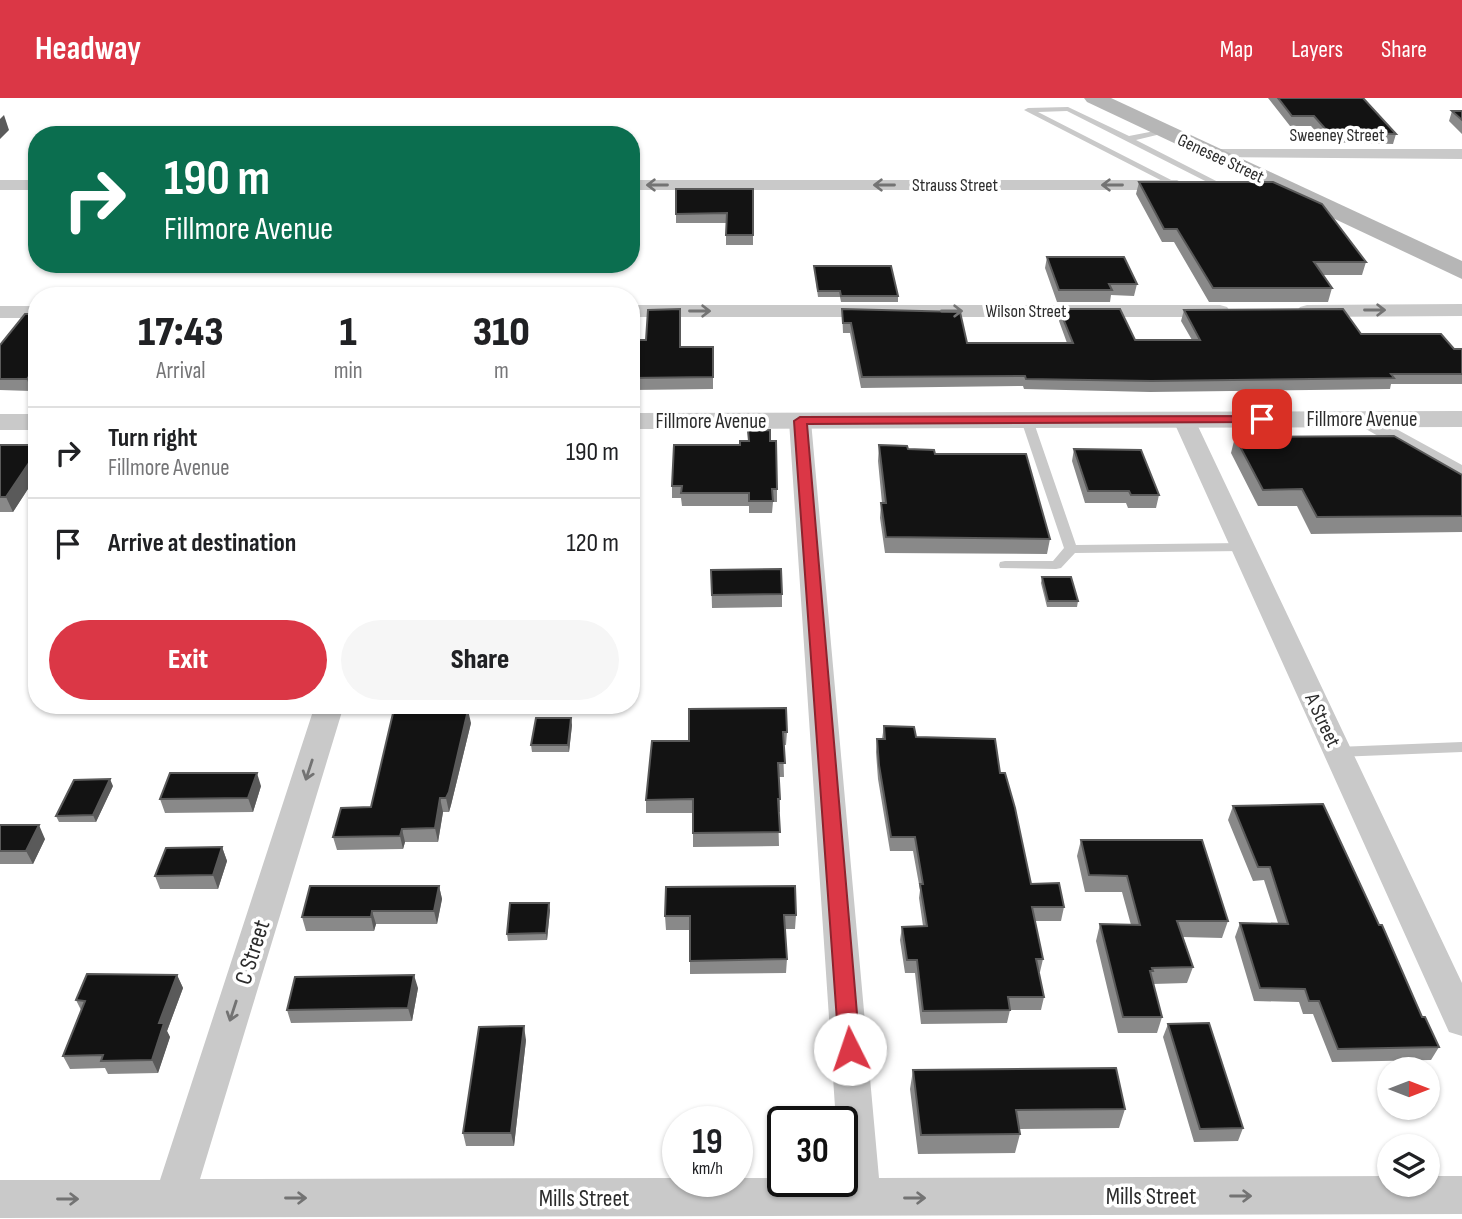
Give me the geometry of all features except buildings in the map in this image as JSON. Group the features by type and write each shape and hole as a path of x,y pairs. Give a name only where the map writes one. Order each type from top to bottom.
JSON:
{"main road":[{"name":"Genesee Street","path":"1094,98 1456,265"}],"street":[{"name":"Sweeney Street","path":"1212,154 1462,154"},
{"path":"0,185 28,185"},
{"name":"Strauss Street","path":"640,185 1278,185"},
{"path":"1284,311 1462,310"},
{"name":"Wilson Street","path":"640,311 1244,311"},
{"path":"0,312 28,312"},
{"name":"A Street","path":"1184,419 1462,1021"},
{"path":"1367,419 1462,475"},
{"name":"Fillmore Avenue","path":"640,421 1462,419"},
{"path":"800,421 861,1198"},
{"path":"0,422 28,422"},
{"name":"C Street","path":"174,1198 327,714"},
{"name":"Mills Street","path":"0,1199 1462,1195"}],"lane":[{"path":"1177,185 1028,110 1068,109 1220,185"},
{"path":"1128,139 1163,131"},
{"path":"1027,420 1071,549"},
{"path":"1005,565 1056,565 1071,549 1242,547"},
{"path":"1337,752 1462,747"}],"route":[{"path":"850,1049 800,421 1262,419"}]}
